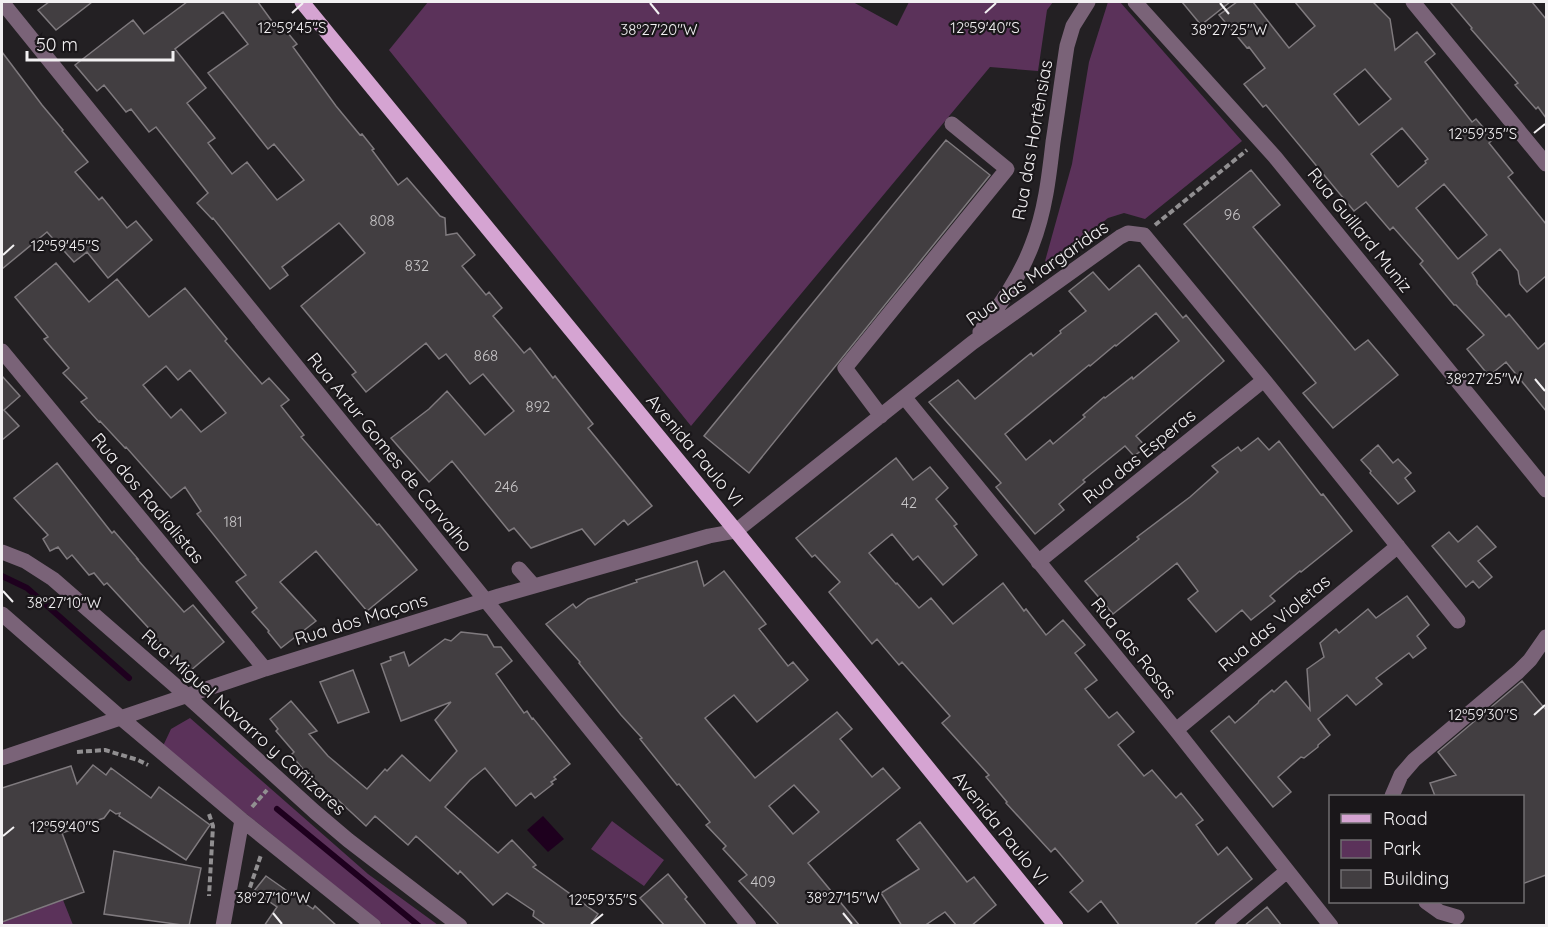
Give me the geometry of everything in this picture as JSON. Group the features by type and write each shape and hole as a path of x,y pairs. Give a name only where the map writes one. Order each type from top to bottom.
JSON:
{"main road":[{"name":"Avenida Paulo VI","path":"302,2 1056,925"}],"street":[{"name":"Rua Artur Gomes de Carvalho","path":"2,2 414,506 485,601 748,926"},
{"name":"Rua das Hortênsias","path":"972,344 1002,303 1032,246 1047,187 1068,46 1073,26 1088,2"},
{"name":"Rua Guillard Muniz","path":"1136,2 1282,167 1546,490"},
{"path":"1413,2 1546,164"},
{"path":"881,416 845,368 1008,169 951,124"},
{"name":"Rua das Margaridas","path":"736,531 972,344 1120,237 1128,233 1143,235"},
{"path":"1143,235 1264,380 1458,621"},
{"name":"Rua dos Radialistas","path":"2,351 265,669"},
{"name":"Rua das Esperas","path":"1038,562 1264,380"},
{"name":"Rua das Rosas","path":"905,398 1176,730 1331,926"},
{"name":"Rua dos Maçons","path":"2,758 265,669 534,586 709,536 736,531"},
{"name":"Rua das Violetas","path":"1176,730 1398,546"},
{"name":"Rua Miguel Navarro y Cañizares","path":"2,552 25,561 53,579 348,840 460,926"},
{"path":"519,569 534,586"},
{"path":"2,614 242,820 374,926"},
{"path":"1392,795 1401,775 1414,760 1518,672 1530,660 1546,637"},
{"path":"223,926 242,820"},
{"path":"1222,926 1287,871"},
{"path":"1427,903 1440,912 1457,917"}],"path":[{"path":"1143,235 1259,141"},
{"path":"75,752 105,750 138,760 157,770"},
{"path":"242,820 276,778"},
{"path":"206,807 213,826 208,905"},
{"path":"245,902 262,851"}],"green space":[{"path":"428,2 853,2 897,26 909,2 1053,2 1047,10 1038,71 990,67 691,426 389,50"},
{"path":"1108,2 1120,2 1242,141 1145,219 1124,213 1108,218 1042,272 1072,164 1089,62"},
{"path":"190,718 368,874 438,925 383,925 163,746 171,729"},
{"path":"612,821 664,860 644,886 591,849"},
{"path":"74,865 84,892 63,900 73,925 2,926 2,922 16,917"}],"shaded area":[{"path":"543,816 564,839 548,852 527,830"}],"building":[{"path":"49,2 92,2 56,30 38,10"},
{"path":"187,2 258,2 274,24 278,21 297,44 293,47 336,106 374,149 372,150 398,185 407,178 440,216 445,218 446,235 457,233 475,255 462,266 486,295 489,292 502,308 493,316 524,353 530,348 553,378 555,376 593,424 588,428 652,506 628,525 624,520 595,545 582,529 531,548 514,528 509,531 452,461 429,482 391,438 429,409 447,391 485,435 514,411 483,374 470,384 446,354 439,359 426,343 366,392 352,375 356,372 301,306 365,253 341,225 339,223 282,267 288,275 270,289 213,218 197,203 208,193 156,127 149,132 131,109 126,112 104,85 97,91 75,65 133,20 144,34","holes":["223,12 248,44 208,73 268,149 274,144 304,180 277,200 247,162 232,174 208,143 215,138 187,103 206,88 175,49"]},
{"path":"1182,2 1230,2 1201,25"},
{"path":"1237,2 1253,2 1289,48 1315,26 1295,2 1373,2 1390,19 1395,50 1417,32 1435,54 1425,62 1472,122 1476,119 1493,139 1489,143 1513,173 1508,177 1546,224 1546,276 1527,292 1520,284 1518,271 1500,249 1472,273 1477,284 1506,317 1509,314 1538,349 1546,342 1546,411 1506,362 1489,376 1467,349 1484,335 1454,305 1420,264 1423,261 1393,227 1390,230 1366,202 1354,211 1266,105 1263,107 1244,84 1265,68 1219,15","holes":["1365,69 1391,99 1359,125 1334,94","1402,128 1428,159 1398,187 1371,154","1444,184 1487,235 1458,259 1416,208"]},
{"path":"1450,2 1532,2 1546,19 1546,118 1515,85 1518,83"},
{"path":"2,52 88,162 75,172 99,200 102,197 127,228 136,221 152,240 108,278 87,252 74,262 47,232 2,269"},
{"path":"946,140 990,175 749,473 704,436"},
{"path":"1251,170 1280,205 1253,227 1355,350 1368,340 1398,375 1333,428 1303,393 1316,383 1184,224"},
{"path":"56,263 89,302 117,279 149,317 185,288 227,339 225,341 262,384 269,378 289,400 281,406 304,435 301,437 417,570 367,611 316,551 280,582 316,621 281,648 252,612 257,608 236,582 246,575 197,514 201,511 185,487 171,498 126,447 81,402 87,398 63,373 69,368 44,339 48,337 15,297","holes":["166,366 178,380 190,370 226,413 201,432 181,409 171,418 143,385"]},
{"path":"1139,265 1183,318 1186,315 1224,361 1136,436 1146,447 1134,456 1125,446 1083,480 1085,482 1059,504 1064,510 1035,534 996,487 1001,483 929,402 958,380 975,399 1031,353 1033,356 1086,311 1069,291 1093,272 1109,290","holes":["1156,313 1179,341 1133,379 1132,377 1104,397 1083,415 1085,417 1053,444 1050,440 1026,460 1005,434"]},
{"path":"2,376 20,396 4,410 19,426 2,440"},
{"path":"1258,438 1269,450 1279,441 1352,531 1270,596 1275,601 1251,620 1242,610 1216,632 1188,599 1198,591 1177,563 1113,614 1085,581 1218,472 1212,466 1238,447 1241,451"},
{"path":"1378,445 1393,463 1398,459 1411,473 1405,478 1415,491 1398,504 1361,460"},
{"path":"896,458 913,480 930,467 948,488 936,499 957,524 954,526 977,555 943,585 918,556 913,560 892,534 869,553 919,608 931,598 953,624 1003,583 1046,635 1063,620 1085,645 1075,653 1097,680 1085,689 1109,718 1117,712 1134,732 1118,745 1144,776 1152,770 1176,798 1181,793 1203,820 1196,825 1218,855 1227,847 1252,879 1193,926 1120,926 1101,901 1088,912 1070,892 1083,881 1055,848 1051,852 1006,803 986,777 989,775 942,723 950,716 902,662 899,665 877,639 872,644 829,592 840,582 815,555 812,557 796,538"},
{"path":"57,463 112,533 114,531 184,612 193,605 224,642 190,671 150,639 155,635 107,583 104,585 94,573 89,575 72,555 67,559 58,547 50,551 43,539 48,535 14,498"},
{"path":"1477,526 1496,547 1478,561 1492,577 1479,588 1473,581 1466,587 1432,546 1449,532 1458,542"},
{"path":"697,561 704,586 724,571 766,624 759,629 788,666 793,662 808,680 757,722 734,695 705,718 755,778 837,712 852,729 840,739 872,777 883,768 900,788 808,863 860,926 780,926 739,881 747,875 723,849 726,846 706,825 710,822 679,784 677,785 580,662 546,624 573,604 576,608 588,599 637,582 636,580","holes":["794,785 819,812 793,834 769,806"]},
{"path":"1407,596 1429,625 1417,636 1426,648 1413,658 1409,653 1376,678 1382,684 1356,705 1347,695 1318,719 1330,735 1278,777 1291,792 1273,807 1211,731 1229,716 1235,723 1272,690 1274,692 1286,681 1310,710 1307,669 1324,657 1320,643 1336,629 1339,633 1368,609 1376,618"},
{"path":"461,632 487,635 494,647 501,647 512,661 496,674 524,713 527,711 570,764 554,777 556,779 551,782 553,784 535,798 531,793 516,806 485,768 470,780 445,807 498,853 512,840 536,865 533,867 598,914 590,926 547,926 533,916 534,911 507,893 493,905 460,871 458,874 416,836 408,845 375,816 366,826 338,800 334,804 313,787 316,784 291,755 294,752 276,731 278,729 270,719 291,701 317,731 309,734 328,756 367,789 385,769 387,771 402,755 430,781 457,751 435,720 451,702 401,721 381,664 391,660 390,657 404,652 409,666 445,639 451,641"},
{"path":"353,670 369,712 338,723 320,682"},
{"path":"1522,681 1546,710 1546,875 1524,883 1524,795 1435,795 1430,783 1456,775 1438,752"},
{"path":"93,765 106,775 111,768 151,798 159,787 210,825 186,860 119,816 120,813 116,814 110,810 104,818 62,833 84,892 2,922 2,788 71,766 77,784"},
{"path":"920,822 967,882 974,877 996,905 971,926 957,926 945,912 924,926 902,926 881,893 919,869 897,840"},
{"path":"114,851 201,868 189,926 104,914"},
{"path":"668,874 707,926 665,926 640,898"},
{"path":"266,876 313,909 315,906 337,926 264,926 277,907 254,891"},
{"path":"1267,907 1282,926 1244,926"}],"waterway":[{"path":"2,576 27,588 129,678"},
{"path":"277,809 419,926"}]}
